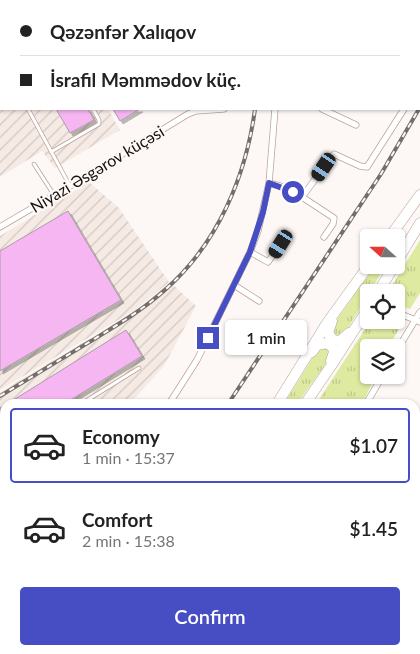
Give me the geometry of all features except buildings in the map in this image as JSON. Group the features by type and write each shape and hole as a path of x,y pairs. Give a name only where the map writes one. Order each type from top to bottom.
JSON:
{"highway":[{"path":"395,229 420,195"},
{"path":"405,249 420,223"},
{"path":"280,399 344,298 362,274"},
{"path":"344,298 328,329 328,333 333,340 340,341 343,339 360,318"},
{"path":"308,399 360,321"},
{"path":"292,379 317,346 324,343 330,345 334,356 312,394"}],"street":[{"name":"Niyazi Əsgərov küçəsi","path":"0,227 196,110"},
{"path":"172,399 197,360 250,252 263,212 269,183 275,110"},
{"path":"324,110 356,125"},
{"path":"302,197 334,154 366,167 403,110"},
{"path":"269,183 280,186 302,197 334,218 333,224 324,237"},
{"path":"250,252 268,262 281,244"},
{"path":"234,286 259,300"},
{"path":"405,339 418,321 420,312"},
{"path":"405,316 418,321"},
{"path":"369,399 378,384"}],"lane":[{"path":"29,110 70,186"},
{"path":"51,152 99,124 94,110"},
{"path":"34,164 54,196"},
{"path":"89,399 139,368"}],"shaded area":[{"path":"0,110 109,110 120,130 55,168 42,151 0,177"},
{"path":"89,182 119,208 169,282 135,310 0,390 0,236"},
{"path":"170,282 196,306 164,366 136,397 133,399 0,399 0,392 136,311"}],"green space":[{"path":"420,240 420,293 410,309 405,307 405,284 393,284 399,274 405,274 405,264"},
{"path":"370,274 381,274 375,284 362,284"},
{"path":"360,287 360,308 347,330 338,337 332,334 335,322"},
{"path":"365,329 399,329 393,339 360,339 360,384 372,384 364,399 319,399"},
{"path":"320,347 326,347 329,350 328,361 301,399 287,399"}],"railway":[{"path":"0,396 130,317 157,297 184,271 201,251 227,207 245,159 255,110"},
{"path":"231,399 381,174 418,110"}],"route":[{"path":"208,338 250,252 258,231 269,183 293,192"}]}
